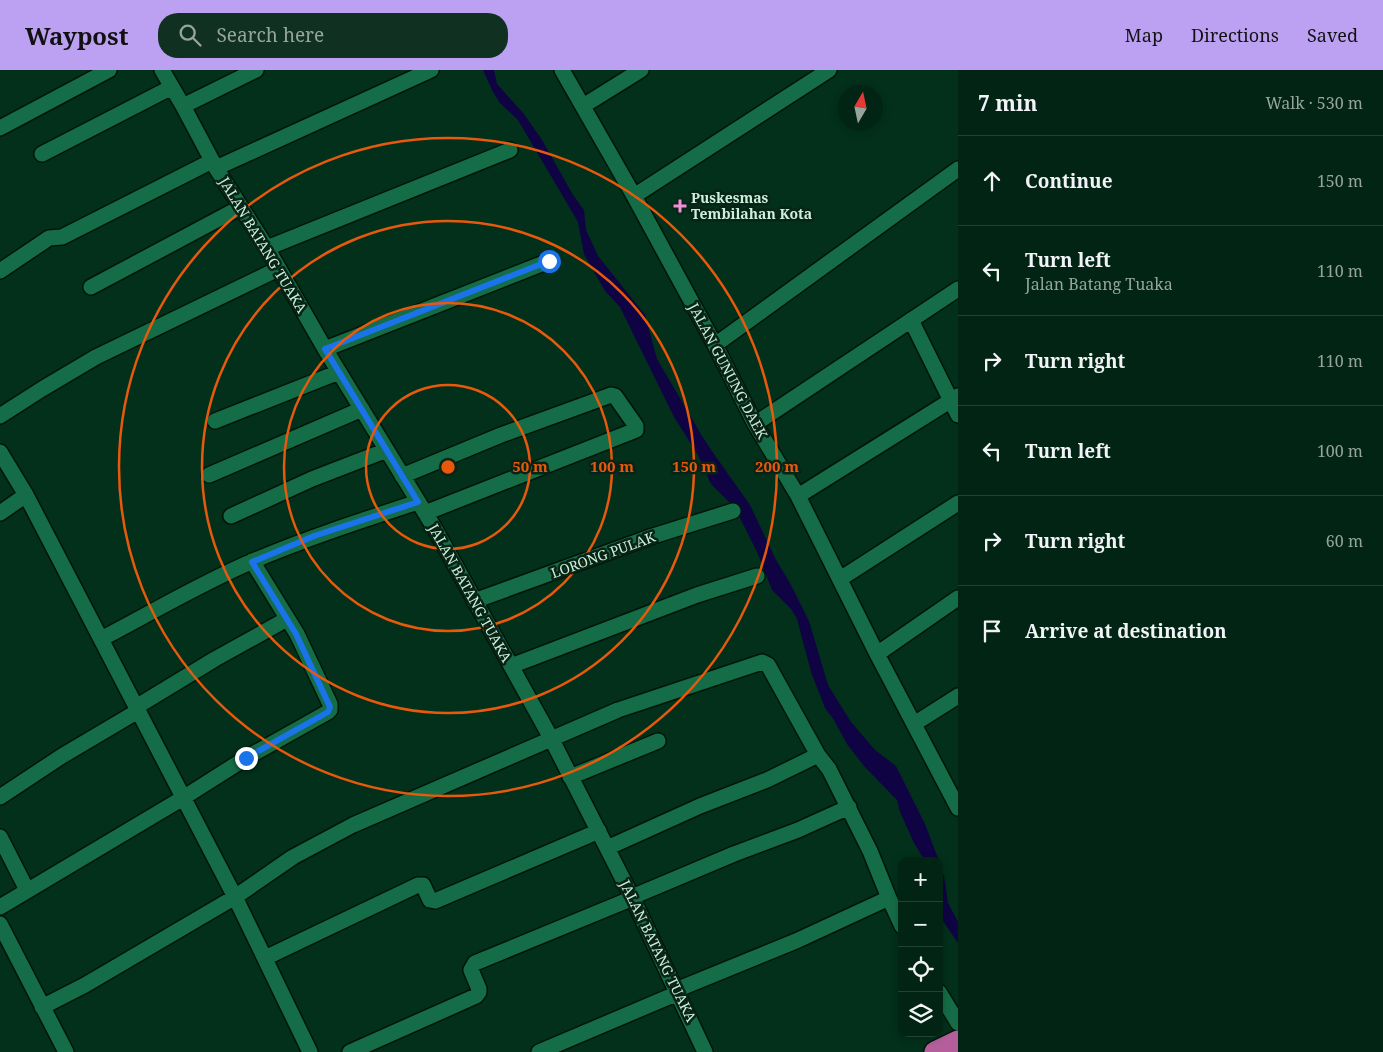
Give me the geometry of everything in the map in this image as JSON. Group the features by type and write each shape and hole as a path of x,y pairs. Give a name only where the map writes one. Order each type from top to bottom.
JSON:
{"highway":[{"path":"935,1052 958,1041"},
{"path":"952,1052 958,1046"}],"street":[{"path":"0,128 109,70"},
{"name":"JALAN BATANG TUAKA","path":"162,70 214,164 422,507 551,738 633,897 706,1052"},
{"path":"183,106 256,70"},
{"path":"0,271 49,238 62,237 214,164 431,70"},
{"name":"JALAN GUNUNG DAEK","path":"562,70 634,196 715,345 755,424 798,496 877,654 957,804"},
{"path":"583,106 641,70"},
{"path":"634,196 829,70"},
{"path":"42,154 172,87"},
{"path":"266,248 510,150"},
{"path":"715,345 958,170"},
{"path":"91,287 241,208"},
{"path":"325,349 549,261"},
{"path":"0,416 42,388 96,357 278,269"},
{"path":"755,424 958,289"},
{"path":"912,320 954,399 958,415"},
{"path":"215,422 339,372"},
{"path":"101,639 252,562 314,536 422,507 636,430 636,426 615,396 611,395 501,435 402,476"},
{"path":"798,496 954,399"},
{"path":"209,474 362,409"},
{"path":"231,516 312,479 387,450"},
{"path":"0,452 26,495 101,639 265,958 310,1052"},
{"path":"0,513 26,495"},
{"path":"840,580 958,503"},
{"name":"LORONG PULAK","path":"474,601 650,537 733,511"},
{"path":"0,907 183,798 246,758 330,710 330,704 296,634 252,562"},
{"path":"511,666 697,595 757,576"},
{"path":"877,654 958,598"},
{"path":"0,797 215,659 287,619"},
{"path":"42,1007 85,985 234,897 294,857 352,825 618,710 760,662 768,665 818,755 829,769 870,851 898,917"},
{"path":"914,724 958,696"},
{"path":"570,777 658,742"},
{"path":"607,848 700,806 767,780 818,755"},
{"path":"350,1052 476,996 479,989 471,968 476,963 734,854 849,808"},
{"path":"265,958 418,884 423,885 430,900 433,902 599,831"},
{"path":"0,836 27,890"},
{"path":"539,1052 796,941 889,898"},
{"path":"0,924 66,1052"},
{"path":"943,999 958,1023"}],"shaded area":[{"path":"483,70 494,70 497,84 524,114 542,140 573,195 584,210 586,230 598,256 645,315 657,359 702,436 750,505 776,560 809,621 828,685 851,722 875,750 896,766 925,824 937,857 923,857 900,812 897,800 864,766 847,744 825,708 811,672 797,619 791,609 772,590 758,554 735,508 711,484 698,455 674,417 620,307 605,291 584,254 578,222 518,120 500,103"},
{"path":"943,873 948,903 958,922 958,943 943,920"}],"place":[{"name":"Puskesmas Tembilahan Kota","path":"680,206"}],"route":[{"path":"246,758 330,710 330,704 296,634 252,562 314,536 418,502 325,349 549,261"}]}
